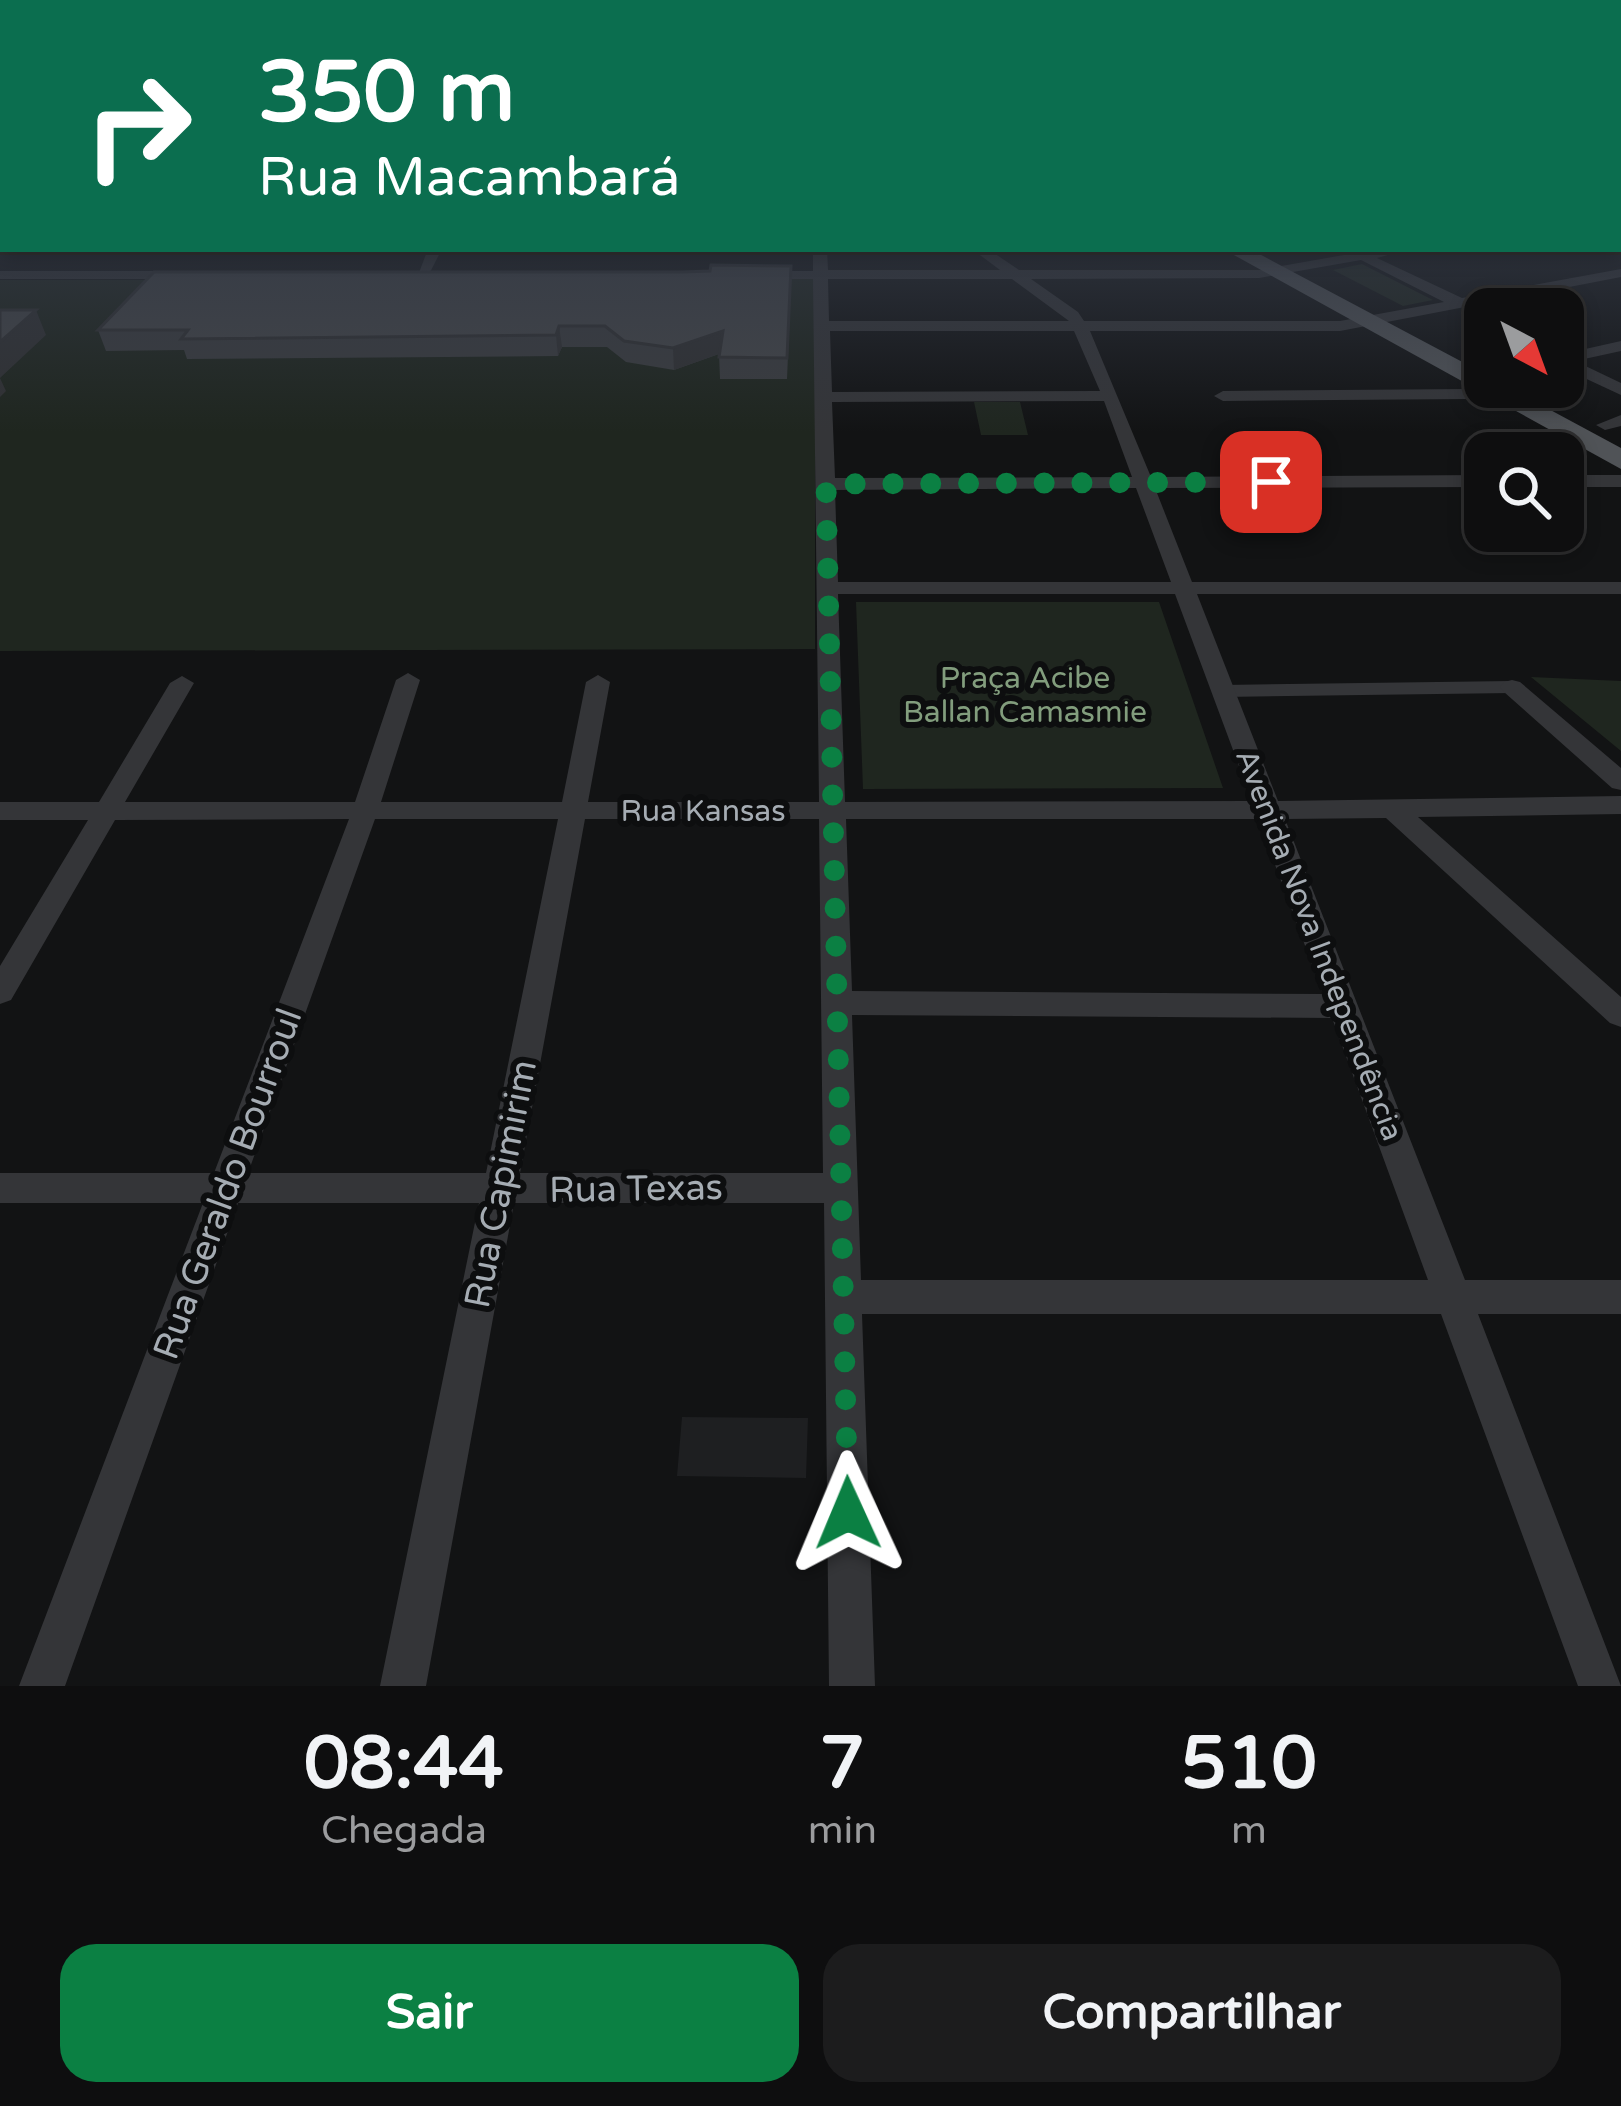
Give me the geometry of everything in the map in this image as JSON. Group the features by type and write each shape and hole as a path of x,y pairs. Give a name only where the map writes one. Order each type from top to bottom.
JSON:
{"main road":[{"path":"1297,275 1367,322 1462,373"},
{"path":"1325,275 1464,349"},
{"path":"1535,408 1621,460"},
{"path":"1560,408 1616,426"}],"street":[{"path":"0,275 211,275"},
{"path":"398,275 445,275"},
{"path":"727,275 883,275"},
{"path":"821,275 852,1686"},
{"name":"Avenida Nova Independência","path":"1016,275 1063,306 1083,326 1601,1686"},
{"path":"1401,275 1461,304"},
{"path":"822,326 1303,327 1401,317 1612,275"},
{"path":"1584,356 1621,346"},
{"path":"1584,372 1621,390"},
{"path":"1404,395 1441,387 1462,373"},
{"path":"1223,396 1464,392"},
{"path":"824,398 1111,396"},
{"path":"826,484 1464,481"},
{"path":"1584,481 1621,481"},
{"path":"827,589 1621,588"},
{"name":"Rua Geraldo Bourroul","path":"42,1686 365,811 408,680"},
{"path":"0,992 182,682"},
{"name":"Rua Capimirim","path":"404,1686 598,682"},
{"path":"1512,687 1621,782"},
{"name":"Rua Kansas","path":"0,811 1268,810 1621,805"},
{"path":"1392,808 1621,1015"},
{"path":"835,1004 1343,1006"},
{"name":"Rua Texas","path":"0,1188 840,1187"},
{"path":"843,1297 1621,1297"}],"lane":[{"path":"1223,691 1512,687"}],"shaded area":[{"path":"682,1417 808,1418 806,1478 677,1476"}],"green space":[{"path":"1342,275 1383,275 1433,300 1403,306"},
{"path":"815,279 815,649 0,651 0,280"},
{"path":"974,402 1020,402 1028,435 981,435"},
{"name":"Praça Acibe Ballan Camasmie","path":"856,602 1159,602 1223,788 863,789"},
{"path":"1531,677 1621,681 1621,751"}],"building":[{"path":"151,275 791,275 787,358 719,357 723,331 673,348 624,341 605,326 559,326 556,335 181,339 188,330 98,330"},
{"path":"0,310 36,310 0,342"}],"route":[{"path":"848,1513 826,484 1271,482"}]}
